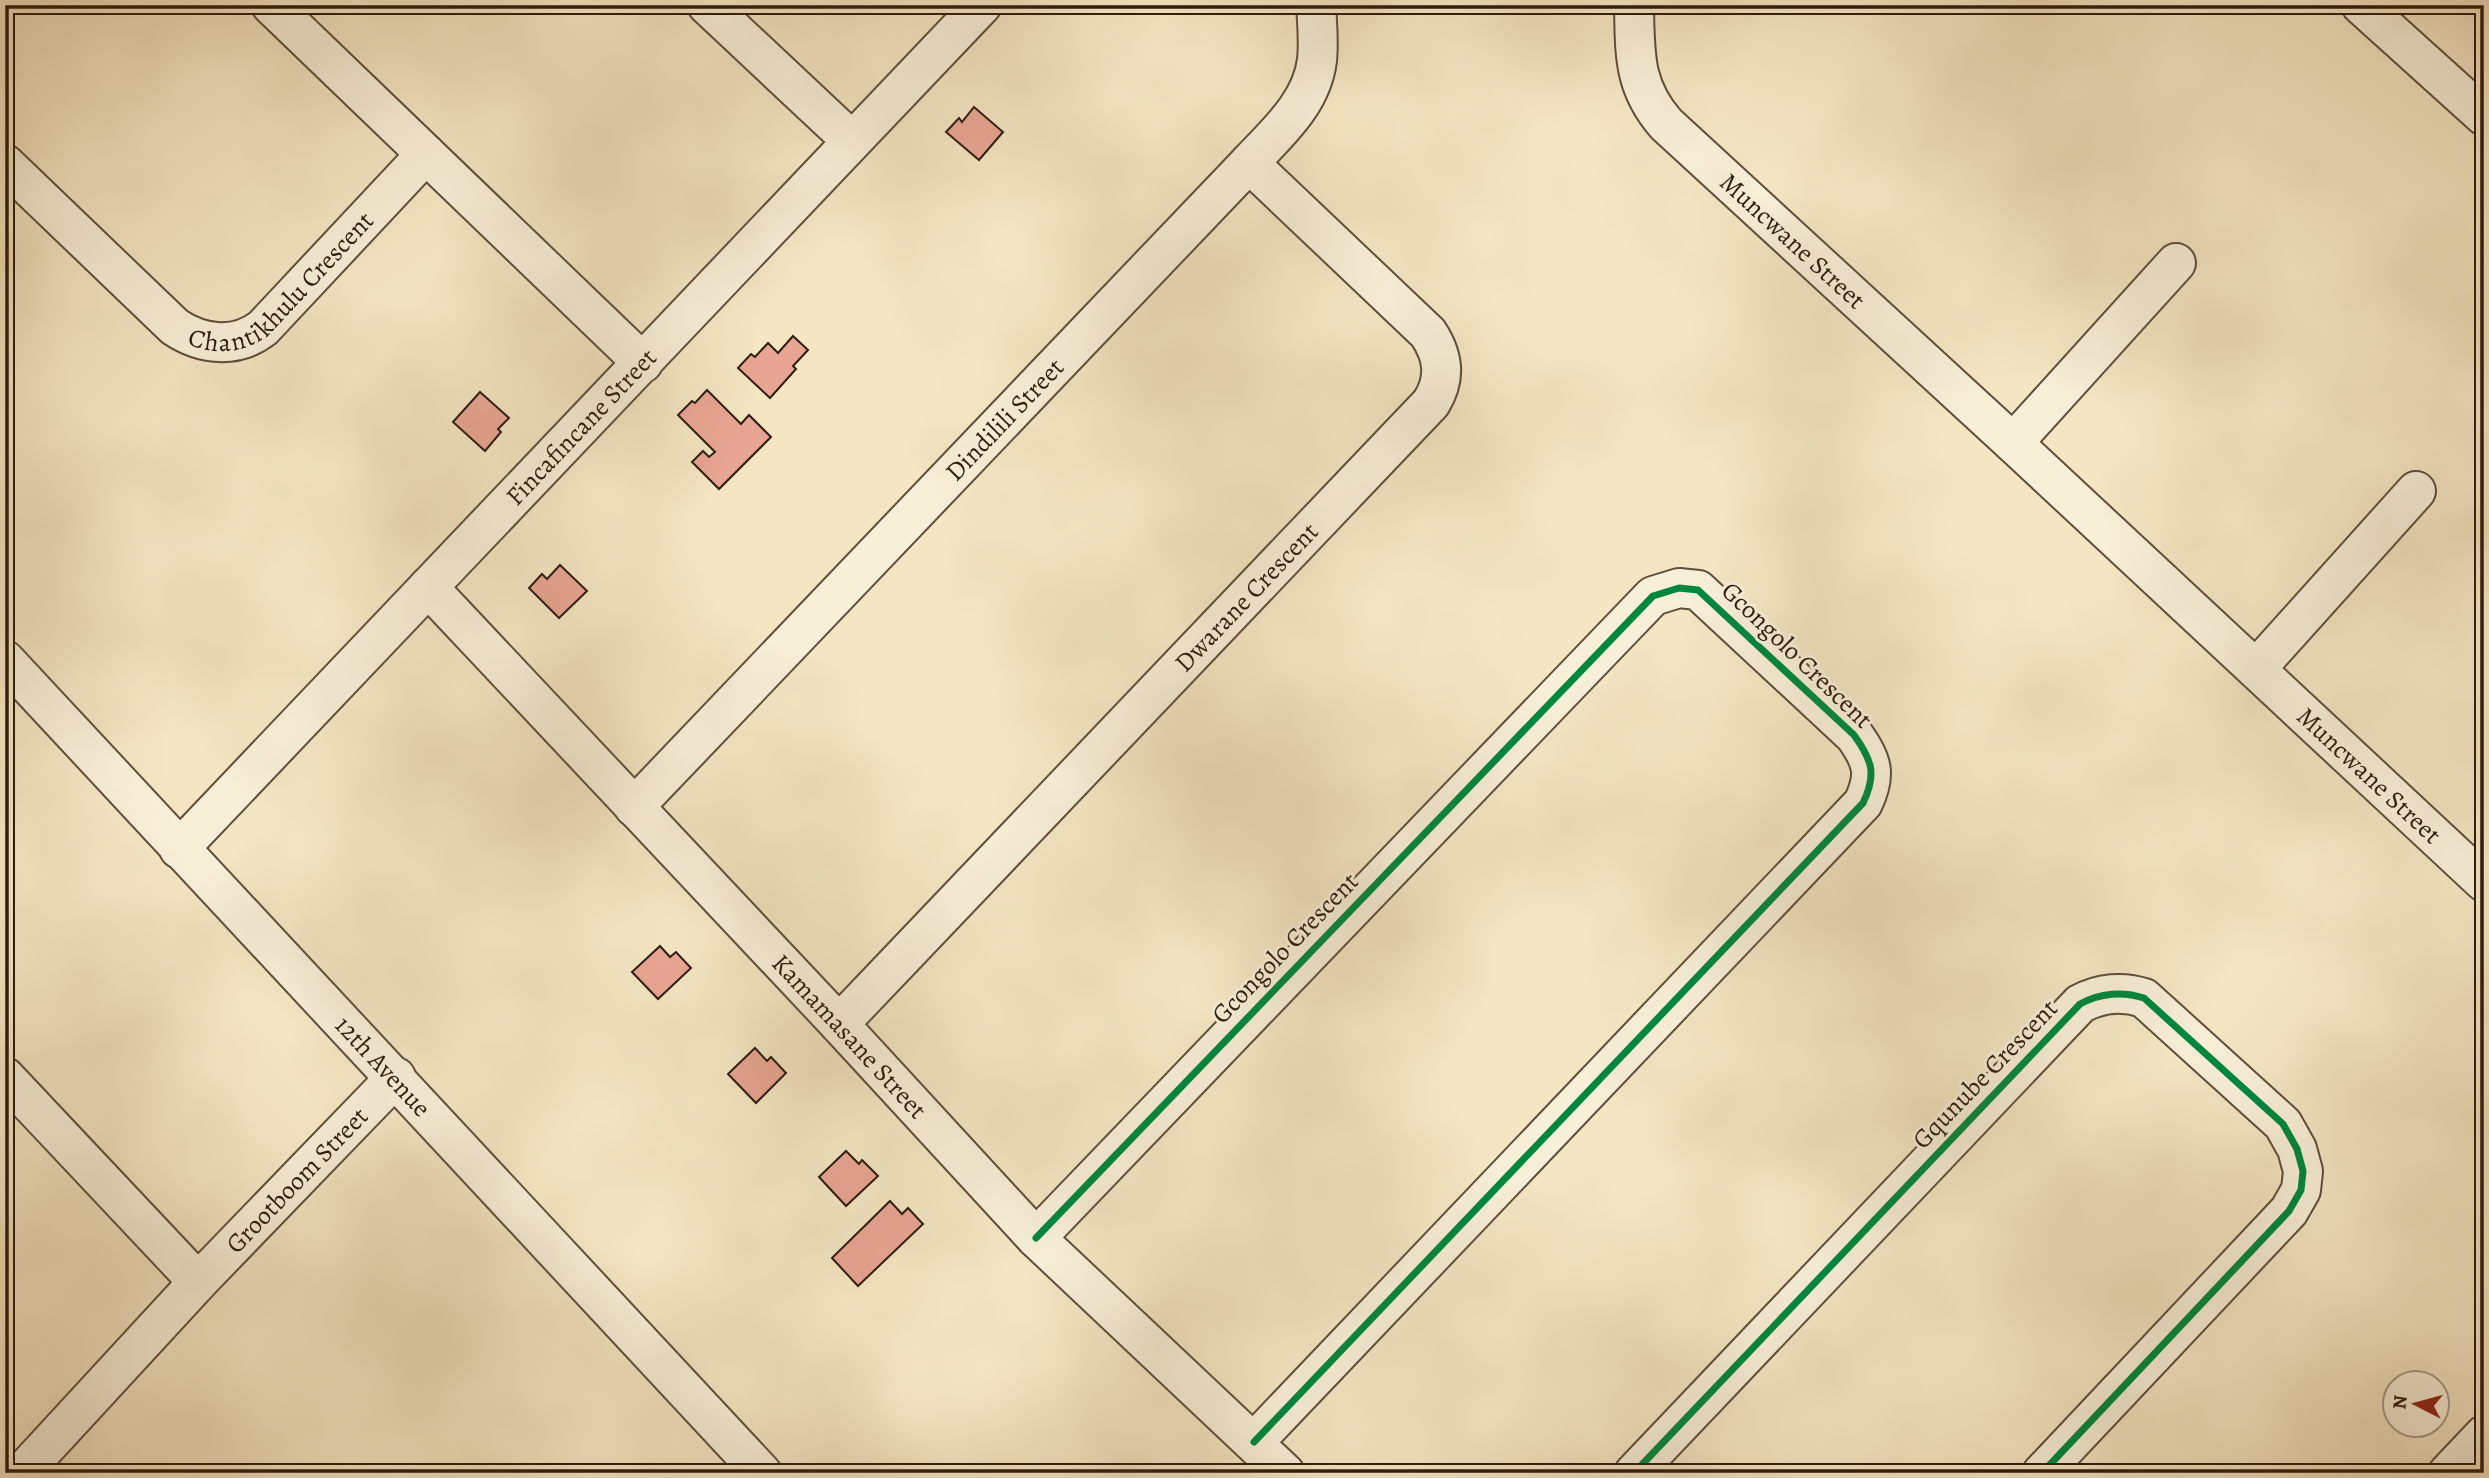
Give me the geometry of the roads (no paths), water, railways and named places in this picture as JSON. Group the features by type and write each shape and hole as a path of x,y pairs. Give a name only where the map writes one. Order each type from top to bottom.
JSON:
{"street":[{"path":"271,5 643,363"},
{"path":"707,5 852,141"},
{"name":"Fincafincane Street","path":"179,849 982,5"},
{"name":"Dindilili Street","path":"634,807 1249,163 1298,108 1307,93 1317,57 1317,5"},
{"name":"Muncwane Street","path":"1634,5 1634,45 1640,83 1647,100 1665,124 2013,443 2484,882"},
{"path":"2361,5 2484,117"},
{"name":"Chantikhulu Crescent","path":"5,164 175,327 199,340 221,342 252,337 263,328 426,154"},
{"name":"Dwarane Crescent","path":"839,1024 1402,433 1435,395 1442,369 1437,347 1428,333 1249,163"},
{"path":"2013,443 2176,263"},
{"path":"2256,669 2416,491"},
{"name":"Kamamasane Street","path":"428,587 1037,1238 1285,1473"},
{"name":"Gcongolo Crescent","path":"1037,1238 1653,596 1679,588 1698,590 1845,726 1867,753 1871,764 1870,783 1863,803 1254,1442"},
{"name":"12th Avenue","path":"5,660 179,849 396,1077 761,1473"},
{"name":"Gqunube Crescent","path":"1633,1473 2080,1004 2102,995 2133,994 2144,998 2283,1124 2301,1159 2304,1182 2289,1211 2042,1473"},
{"path":"5,1077 198,1282"},
{"name":"Grootboom Street","path":"24,1472 198,1282 396,1077"},
{"path":"2448,1473 2484,1435"}]}
